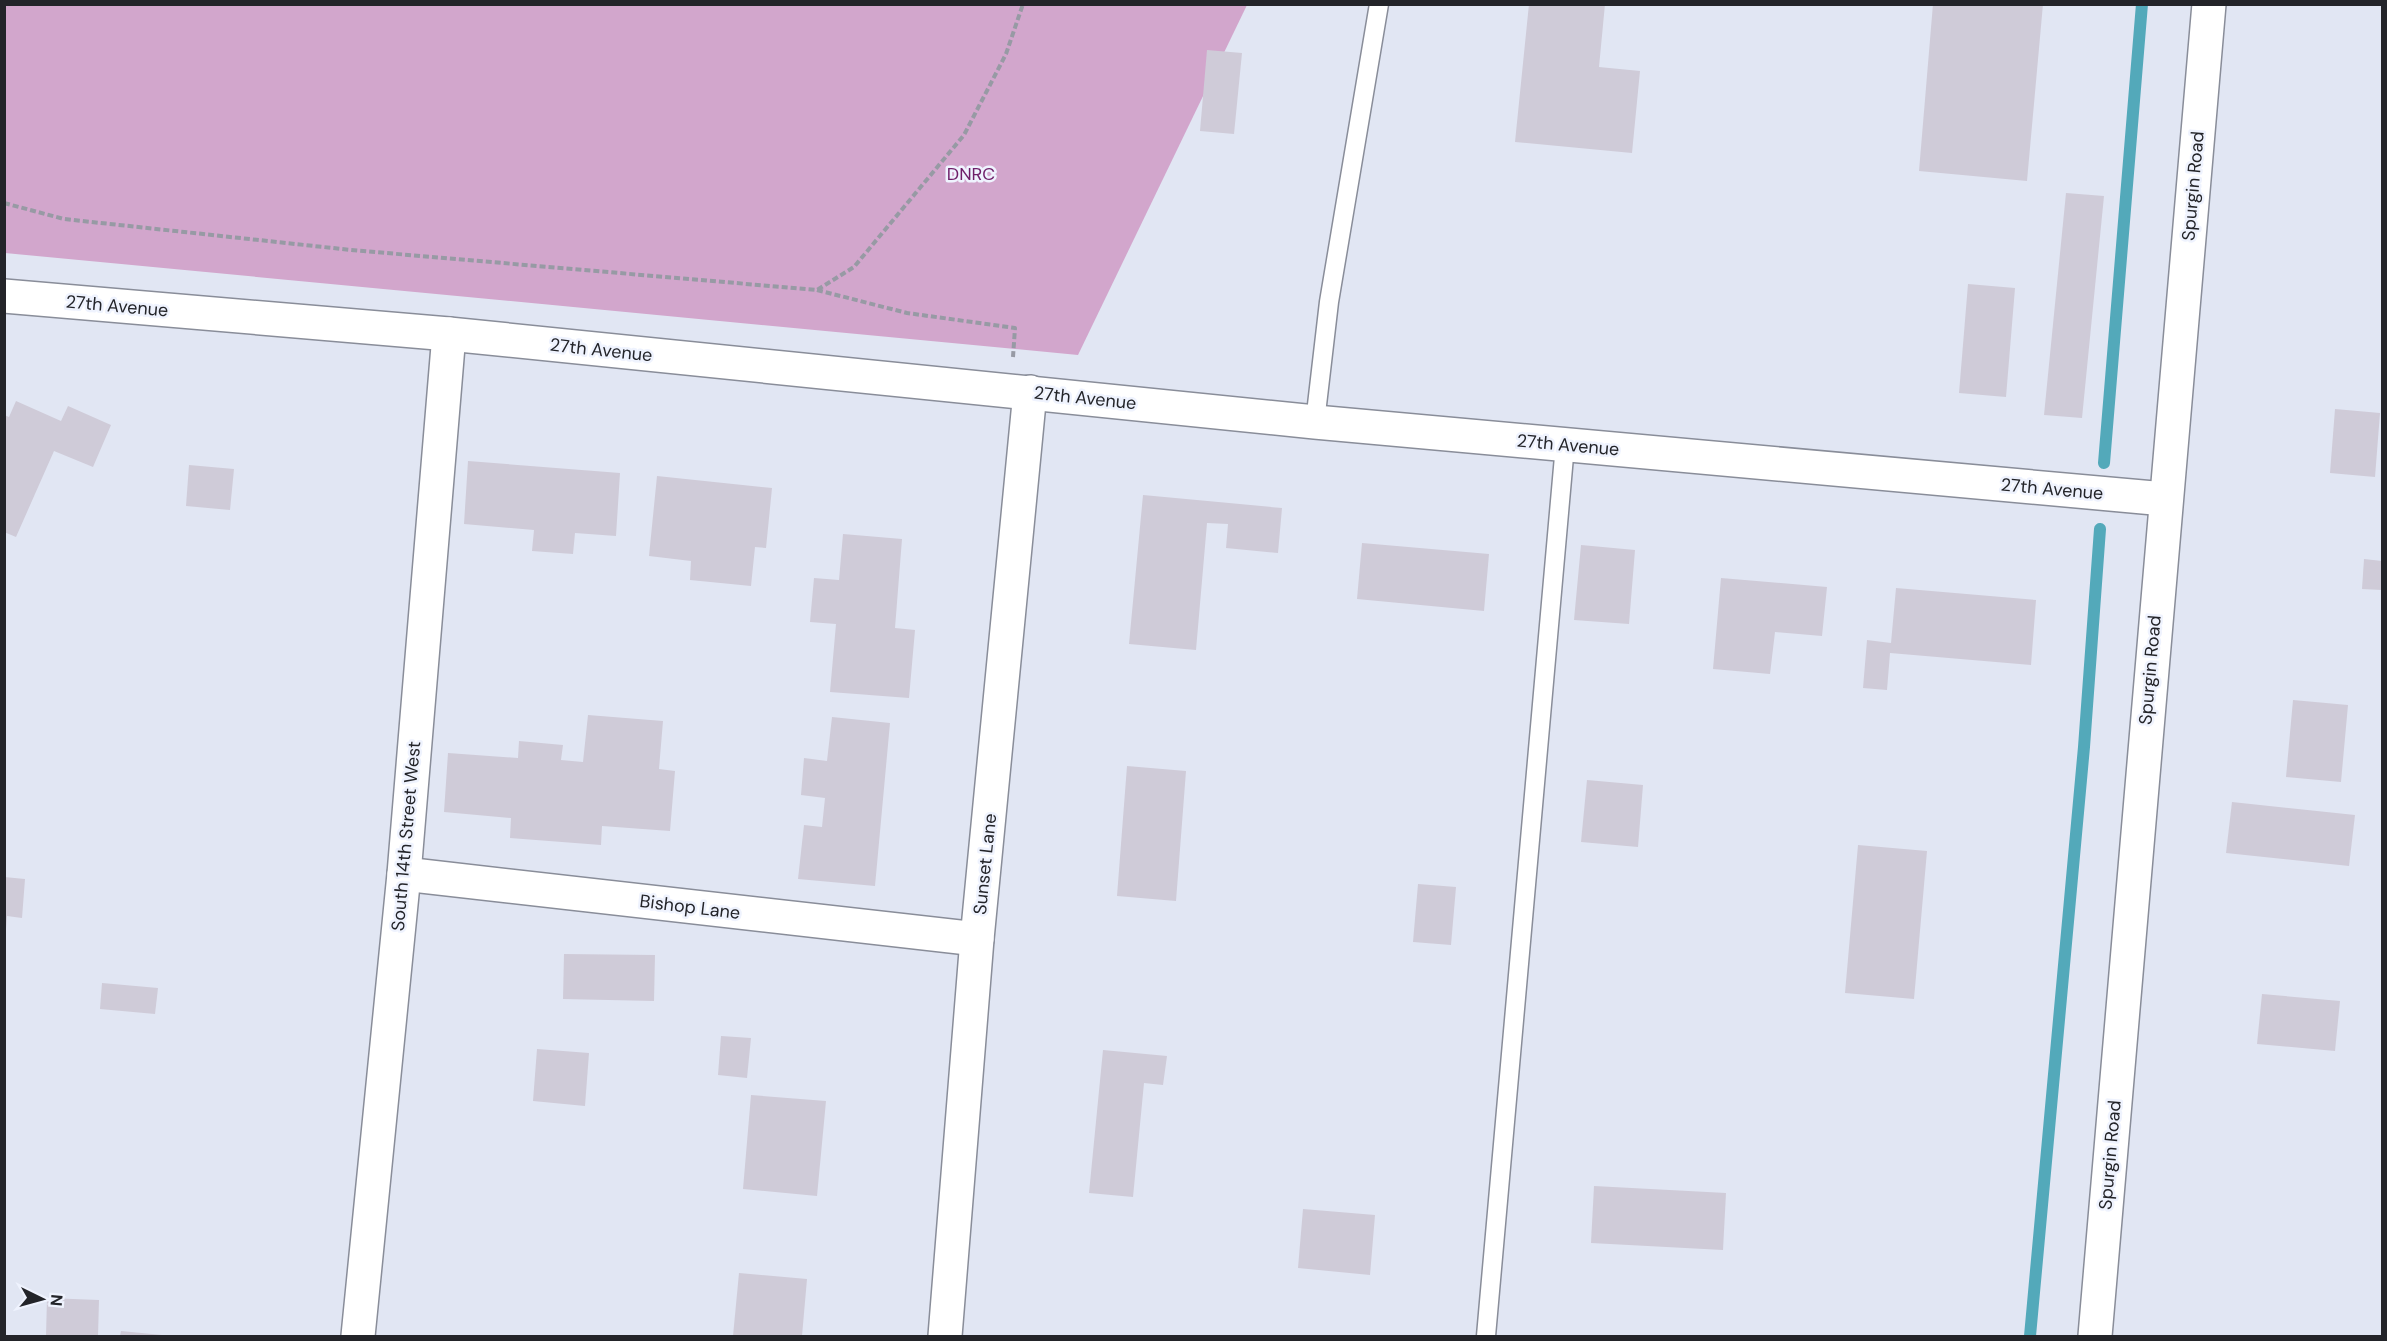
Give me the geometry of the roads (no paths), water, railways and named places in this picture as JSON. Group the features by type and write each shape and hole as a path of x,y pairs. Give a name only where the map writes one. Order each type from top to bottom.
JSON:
{"street":[{"name":"Spurgin Road","path":"2095,1336 2209,4"},
{"name":"27th Avenue","path":"4,296 449,334 1315,422 2165,499"},
{"name":"South 14th Street West","path":"358,1336 404,874 449,334"},
{"name":"Sunset Lane","path":"945,1336 1021,391"},
{"name":"Bishop Lane","path":"404,874 977,939"}],"lane":[{"path":"1315,422 1331,290 1379,4"},
{"path":"1486,1336 1565,445"}],"waterway":[{"path":"2104,463 2142,4"},
{"path":"2030,1336 2084,747 2100,529"}],"park label":[{"name":"DNRC","path":"971,174"}]}
